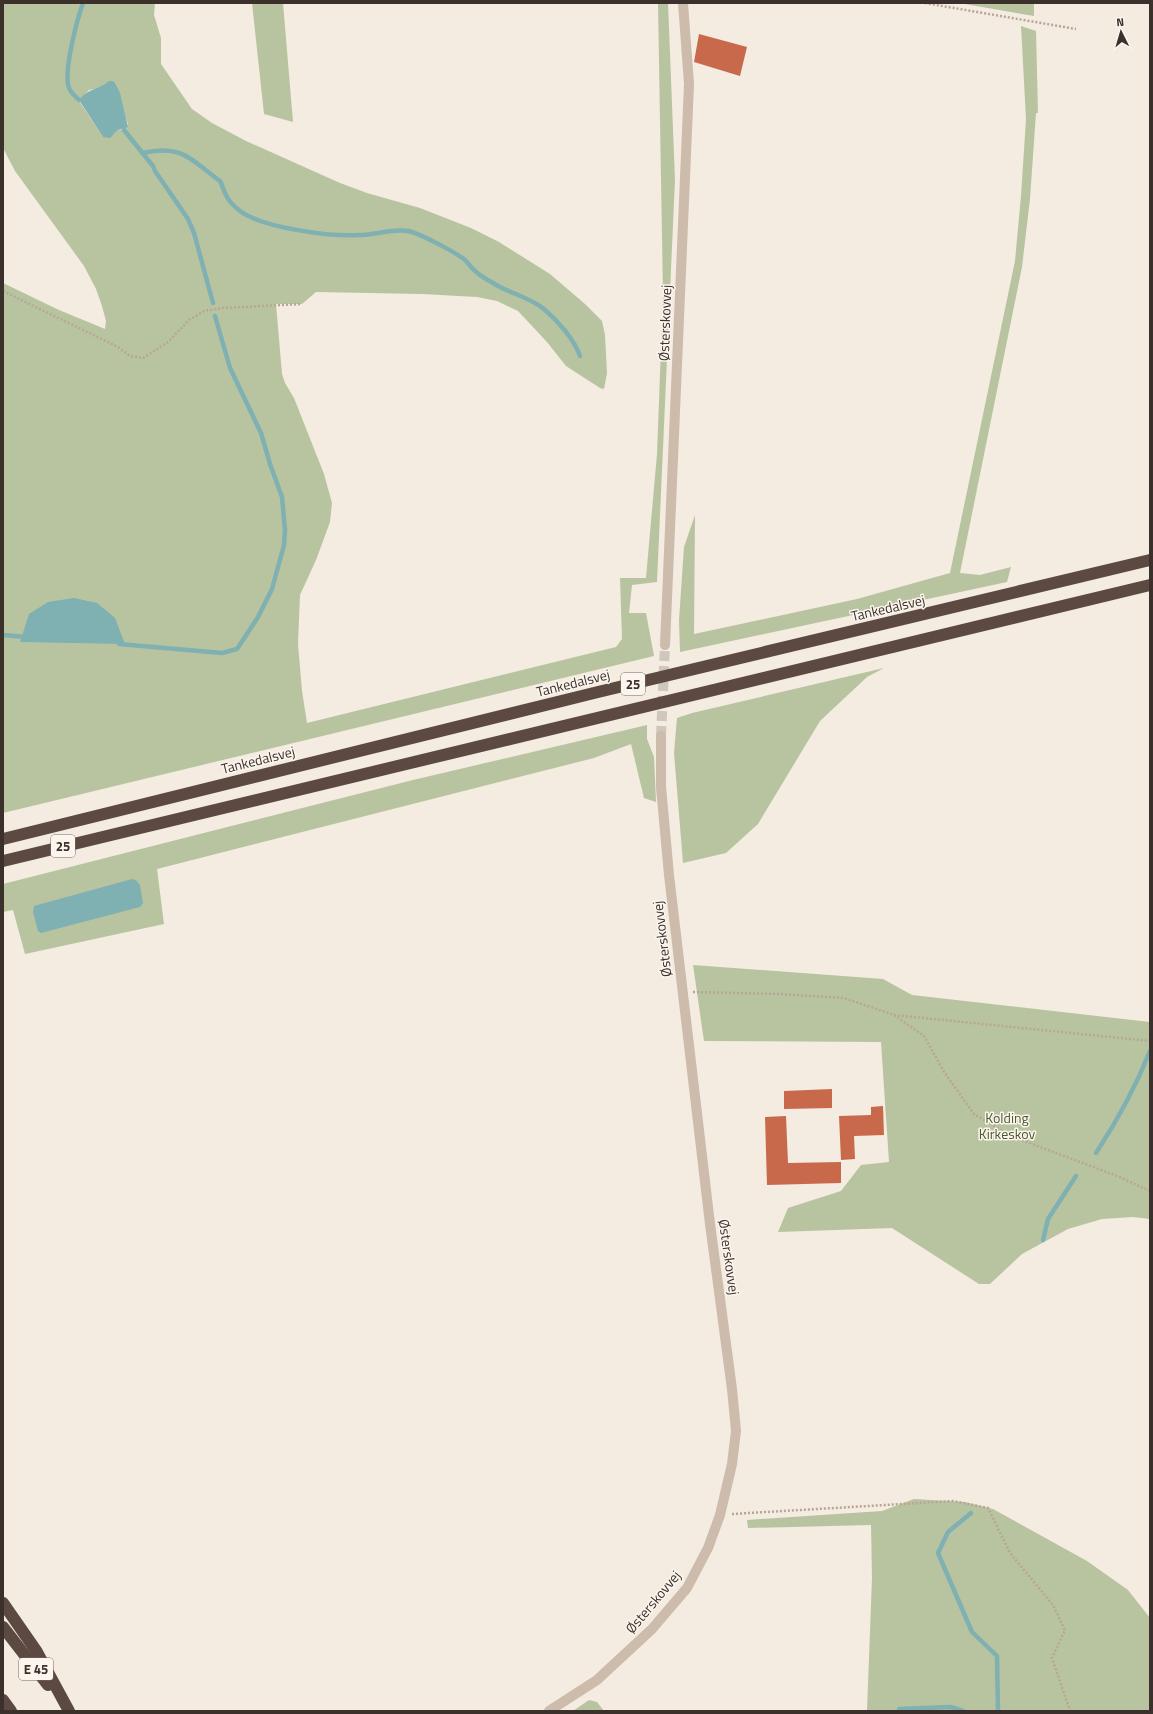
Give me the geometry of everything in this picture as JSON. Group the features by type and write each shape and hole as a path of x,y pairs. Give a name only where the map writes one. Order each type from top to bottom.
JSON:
{"highway":[{"name":"Tankedalsvej","path":"3,839 598,692 1150,560"},
{"name":"25","path":"3,861 1150,585"},
{"path":"3,1603 37,1652 68,1711"},
{"name":"E 45","path":"3,1627 68,1711"},
{"path":"3,1700 11,1711"}],"street":[{"name":"Østerskovvej","path":"665,645 689,84 684,3"},
{"name":"Østerskovvej","path":"549,1711 597,1680 652,1629 686,1588 708,1548 720,1515 732,1464 736,1431 669,876 662,794 661,736"}],"path":[{"path":"925,3 1076,29"},
{"path":"3,290 118,347 130,356 143,358 168,342 189,320 204,311 222,308 302,304"},
{"path":"682,992 777,994 844,998 894,1015 1150,1041"},
{"path":"894,1015 924,1036 944,1072 974,1114 1011,1136 1116,1176 1150,1191"},
{"path":"720,1515 953,1501 988,1508 1010,1553 1053,1605 1065,1630 1052,1658 1070,1711"}],"green space":[{"path":"3,3 155,3 154,15 161,38 161,64 192,109 212,123 246,141 340,183 367,193 420,208 471,228 499,242 550,274 585,304 602,321 605,335 607,373 604,389 600,388 566,366 547,342 518,311 497,301 477,297 422,294 316,292 302,304 276,304 282,374 285,383 294,398 324,474 332,503 330,522 316,560 300,595 298,644 302,691 307,723 616,647 622,639 620,578 646,578 657,454 663,295 658,3 668,3 675,180 657,582 632,585 629,613 646,613 654,656 3,813 3,283 59,310 105,329 106,321 96,289 84,266 15,171 3,148","holes":["100,88 123,109 128,124 124,129 118,130 114,134 103,137 79,101 89,90"]},
{"path":"252,3 283,3 293,122 264,114"},
{"path":"959,3 1034,3 1034,16"},
{"path":"1021,26 1036,31 1038,113 1036,113 1030,199 1022,267 960,573 980,575 1011,567 1007,582 680,652 679,620 684,547 695,515 694,634 857,599 950,573 1015,261 1026,119"},
{"path":"884,668 867,677 820,721 758,824 726,853 683,863 674,753 677,718 692,713"},
{"path":"647,725 647,739 654,757 656,802 644,798 631,744 594,758 157,869 164,924 25,954 13,910 3,912 3,884 413,780"},
{"name":"Kolding Kirkeskov","path":"693,965 883,979 912,995 1150,1022 1150,1219 1133,1217 1102,1219 1068,1229 1022,1254 990,1284 979,1284 892,1228 778,1232 788,1208 841,1191 861,1165 889,1162 881,1042 704,1041"},
{"path":"914,1499 965,1502 993,1509 1087,1561 1128,1590 1150,1618 1150,1711 867,1711 872,1578 871,1525 748,1528 747,1520 882,1511"},
{"path":"589,1700 597,1702 604,1711 573,1711"}],"water":[{"path":"109,81 113,81 115,83 120,93 128,127 118,130 110,138 103,137 79,100 90,91"},
{"path":"74,598 97,603 115,618 125,644 20,642 29,614 48,602"},
{"path":"132,879 136,880 140,885 143,903 140,907 41,933 38,931 33,912 34,906"}],"building":[{"path":"699,34 747,47 740,76 694,62"},
{"path":"832,1089 832,1108 784,1109 784,1091"},
{"path":"883,1106 884,1135 854,1136 855,1159 841,1160 839,1116 871,1115 871,1107"},
{"path":"786,1116 788,1163 841,1162 841,1183 767,1185 765,1117"}],"waterway":[{"path":"79,100 69,88 68,70 74,33 83,3"},
{"path":"124,130 153,166 188,219 194,233 213,303"},
{"path":"142,153 167,150 185,155 220,181 227,197 240,211 251,217 280,227 315,233 347,235 366,235 402,230 429,239 461,257 475,272 498,286 521,296 544,309 565,331 574,343 580,356"},
{"path":"119,644 222,653 237,649 258,617 272,589 284,545 285,530 282,497 261,433 230,368 215,316"},
{"path":"3,635 26,637"},
{"path":"1096,1153 1126,1103 1150,1051"},
{"path":"1043,1240 1048,1219 1076,1176"},
{"path":"971,1513 948,1532 938,1553 972,1632 997,1656 998,1711"},
{"path":"899,1709 951,1707 963,1711"}],"tunnel":[{"path":"661,736 665,645"}]}
